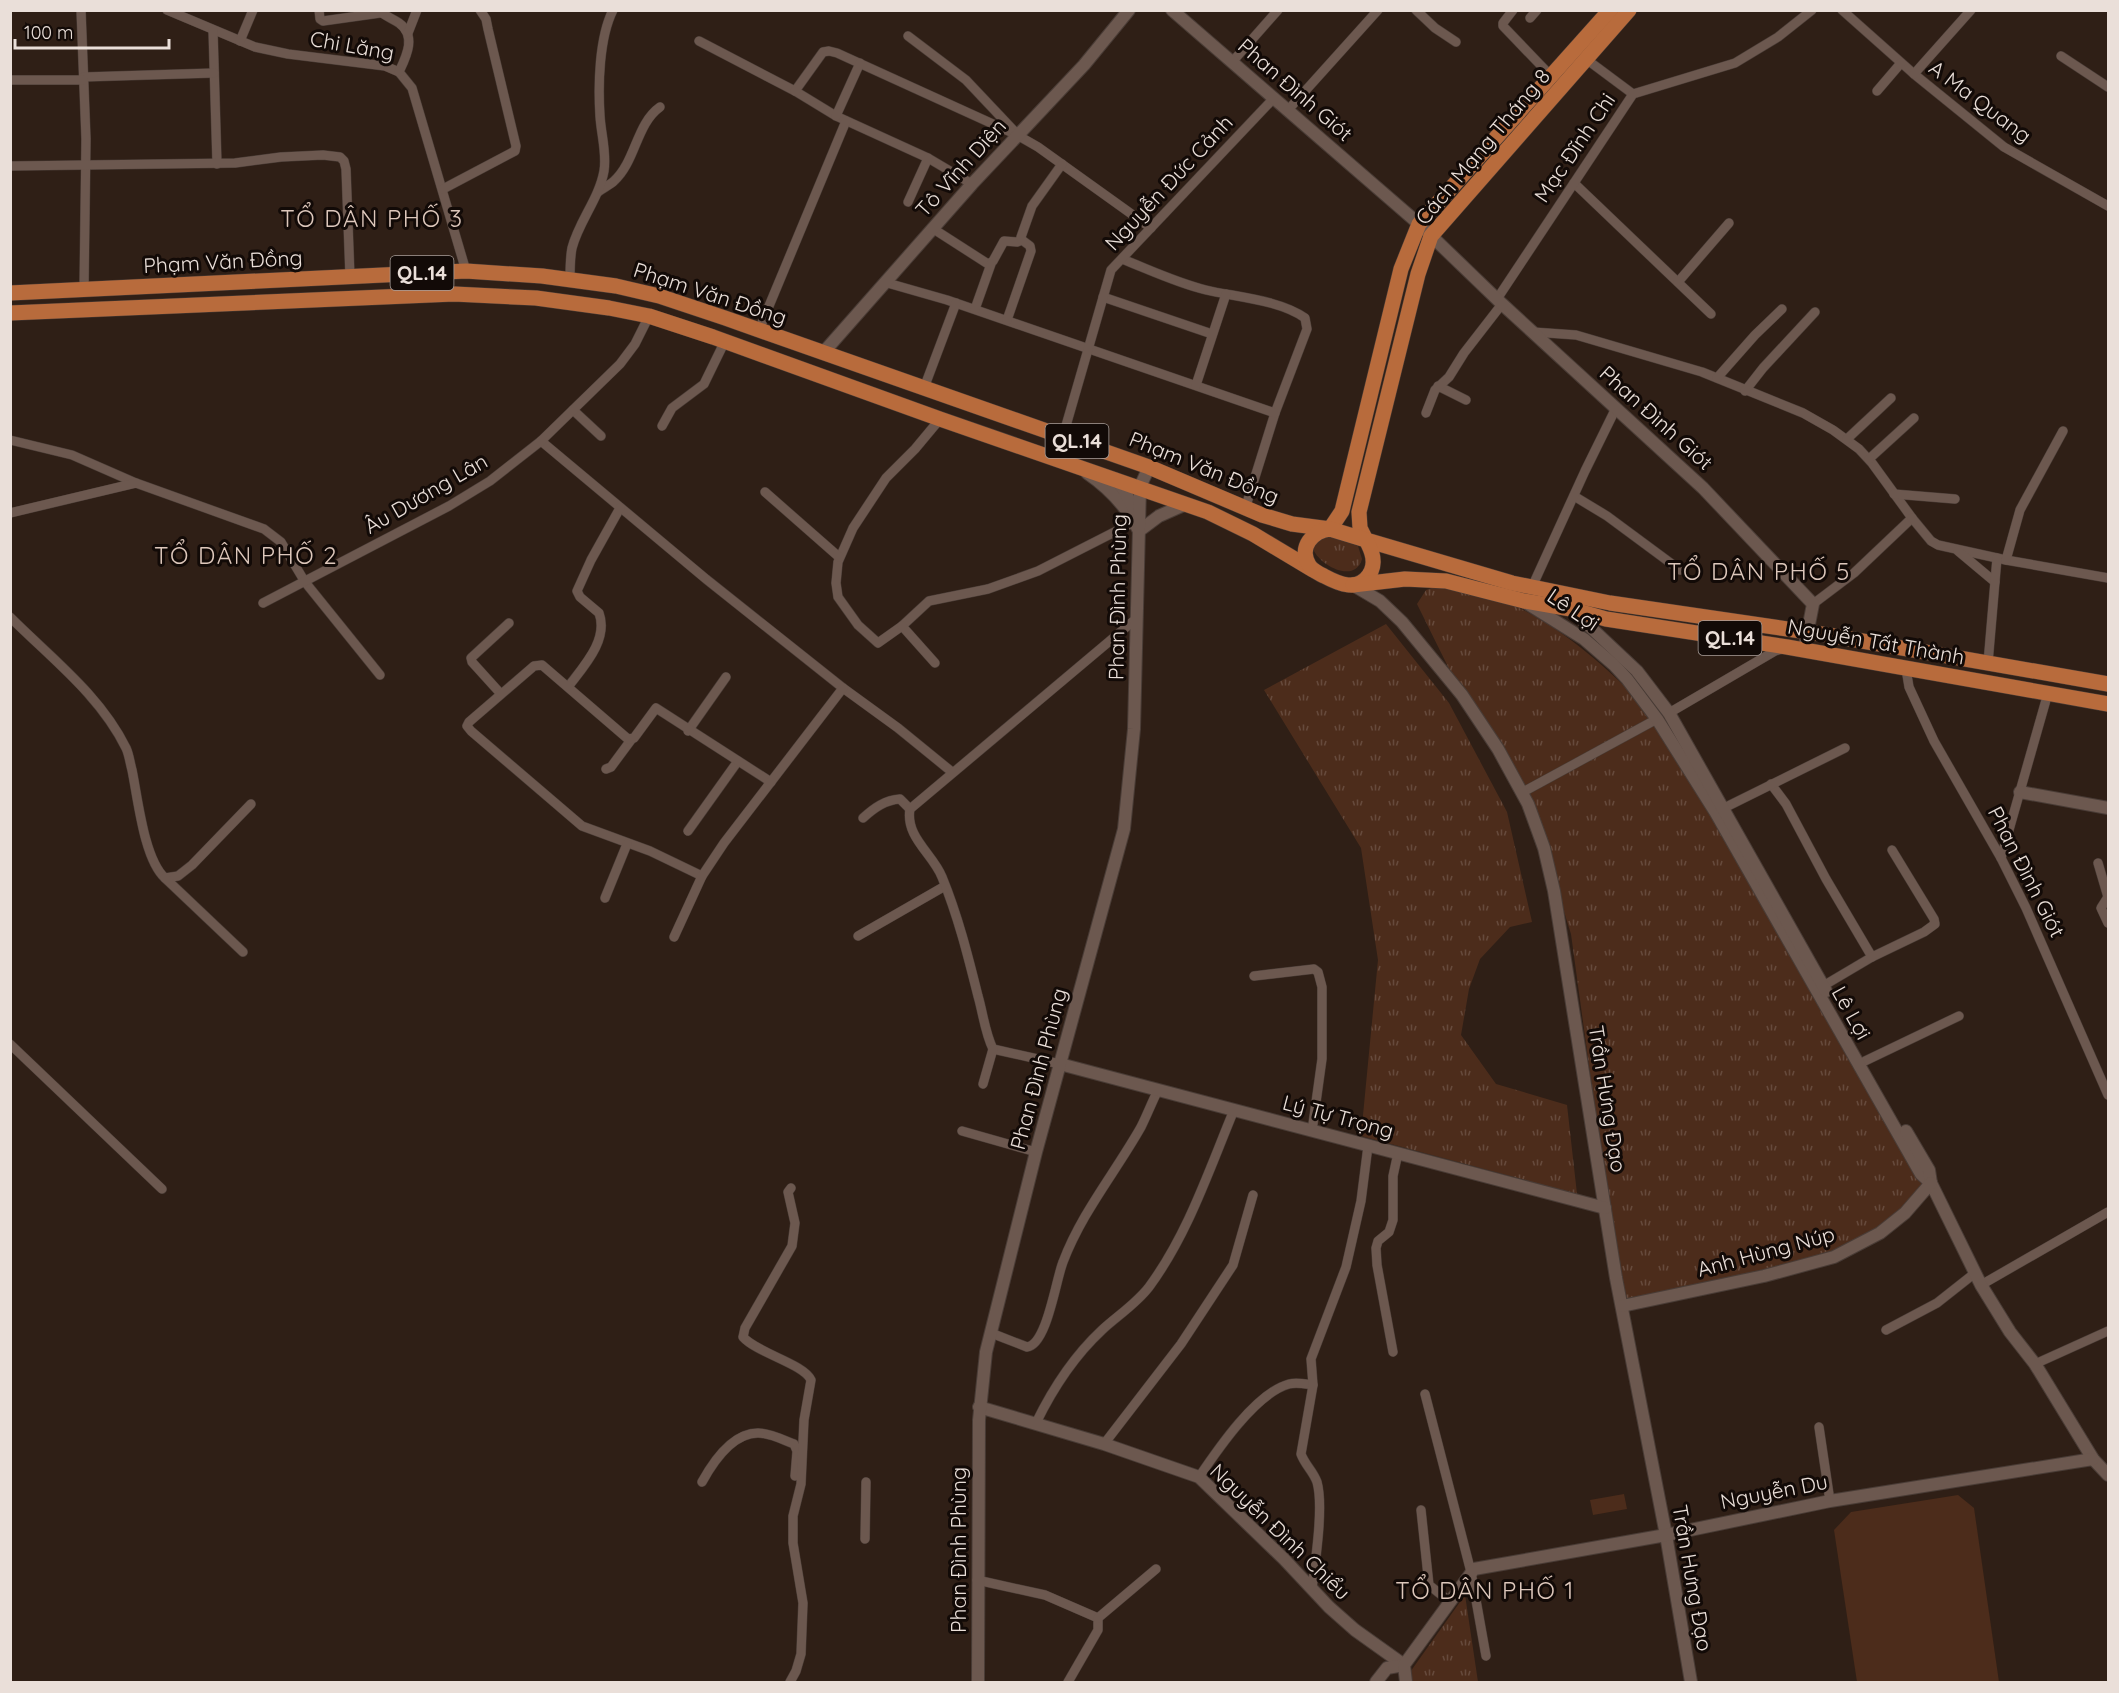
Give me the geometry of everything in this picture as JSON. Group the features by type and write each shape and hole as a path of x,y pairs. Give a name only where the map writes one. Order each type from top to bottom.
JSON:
{"main road":[{"name":"Cách Mạng Tháng 8","path":"1330,529 1342,511 1401,269 1419,224 1610,10"},
{"name":"Cách Mạng Tháng 8","path":"1366,540 1360,528 1359,512 1418,274 1431,236 1629,10"},
{"name":"Phạm Văn Đồng","path":"10,293 466,271 542,276 616,286 659,296 1063,436 1149,467 1245,508 1292,524 1330,529"},
{"path":"164,306 165,286"},
{"name":"Phạm Văn Đồng","path":"10,313 454,294 536,298 609,308 649,316 725,341 1208,512 1253,534 1313,570"},
{"path":"815,374 823,353"},
{"path":"1330,529 1366,540 1373,554 1372,570 1365,579 1353,585 1336,582 1313,570 1306,557 1307,543 1317,533 1330,529"},
{"name":"Nguyễn Tất Thành","path":"1366,540 1512,583 1610,603 1807,632 2109,684"},
{"name":"Nguyễn Tất Thành","path":"1353,585 1406,579 1425,579 1464,585 1606,619 1787,647 2109,704"},
{"path":"1539,588 1571,609"}],"street":[{"path":"81,10 86,164 84,290"},
{"name":"Chi Lăng","path":"166,10 180,13 213,30 255,47 288,54 385,66 399,72 412,88 466,271"},
{"path":"240,41 253,10"},
{"path":"319,10 320,19 323,21 379,12 400,23 408,33"},
{"path":"399,72 409,46 408,33 417,10"},
{"path":"443,189 515,150 486,19 480,10"},
{"path":"570,280 573,246 598,192 605,159 600,114 600,82 604,40 613,10"},
{"name":"Tô Vĩnh Diện","path":"823,353 932,228 1084,65 1129,10"},
{"name":"Phan Đình Giót","path":"1172,10 1419,224 1704,488 1813,604"},
{"path":"1233,62 1278,10"},
{"path":"1288,110 1378,10"},
{"path":"1416,10 1456,42"},
{"path":"1513,10 1503,22 1503,26 1551,76"},
{"path":"1530,18 1537,10"},
{"name":"Mạc Đĩnh Chi","path":"1426,413 1433,393 1449,378 1633,94 1735,63 1778,37 1812,10"},
{"name":"A Ma Quang","path":"1842,10 1914,74 2004,147 2109,206"},
{"path":"1914,74 1971,10"},
{"path":"213,30 217,164"},
{"path":"908,36 966,80 1017,135"},
{"path":"699,41 795,91 836,116 928,158 972,184"},
{"path":"795,91 823,52 837,53 1017,135 1062,164 1151,228"},
{"path":"2061,56 2109,87"},
{"path":"1586,59 1633,94"},
{"path":"836,116 860,63"},
{"path":"1877,91 1901,63"},
{"path":"10,80 214,74"},
{"name":"Nguyễn Đức Cảnh","path":"1063,436 1111,270 1273,99"},
{"path":"598,192 614,182 623,171 649,116 660,107"},
{"path":"759,330 846,121"},
{"path":"10,166 217,164 281,157 323,155 340,157 346,169 350,277"},
{"path":"908,202 928,158"},
{"path":"1022,240 1021,237 1032,206 1062,164"},
{"path":"1574,183 1711,314"},
{"path":"1678,282 1729,223"},
{"path":"932,228 991,264"},
{"path":"975,309 991,264 1004,241 1022,240"},
{"path":"1007,320 1031,251 1030,246 1022,240"},
{"path":"1122,258 1192,286 1269,303 1300,314 1308,323 1275,413 1245,508"},
{"path":"884,282 975,309 1275,413"},
{"path":"1196,385 1226,294"},
{"path":"1103,297 1212,334"},
{"path":"924,388 956,303"},
{"path":"1717,378 1755,335 1782,309"},
{"path":"1745,391 1815,312"},
{"name":"Âu Dương Lân","path":"263,603 449,506 490,481 541,441 620,364 635,344 649,316"},
{"path":"1533,332 1576,335 1702,372 1803,413 1847,439 1869,459 1911,518 1931,541 2001,559 2109,578"},
{"path":"662,426 672,408 704,384 725,341"},
{"path":"1438,386 1466,400"},
{"path":"1847,439 1891,398"},
{"path":"1539,588 1574,496 1616,408"},
{"path":"573,410 601,436"},
{"path":"1869,459 1914,418"},
{"path":"940,419 915,449 886,478 853,528 839,557 836,574 837,592 858,625 878,643 902,626 929,601 988,589 1028,575 1186,504"},
{"path":"1988,663 1995,582 2001,559 2020,510 2063,431"},
{"path":"10,440 72,455 136,483 264,529 281,542 304,582 380,675"},
{"path":"541,441 620,508 843,688 898,728 952,772"},
{"path":"1076,465 1116,497 1138,524"},
{"name":"Phan Đình Phùng","path":"978,1683 979,1407 986,1352 1036,1152 1124,829 1134,729 1140,487 1149,467"},
{"path":"1115,478 1124,490 1138,524"},
{"path":"10,513 136,483"},
{"path":"765,492 839,557"},
{"path":"1894,494 1955,499"},
{"path":"1574,496 1607,516 1680,570"},
{"path":"568,687 589,661 601,630 599,613 580,597 577,591 620,508"},
{"path":"1804,650 1813,604 1854,573 1911,518"},
{"path":"1956,549 1995,582"},
{"name":"Trần Hưng Đạo","path":"1353,585 1380,601 1395,615 1474,712 1523,792 1544,848 1554,891 1622,1306 1666,1535 1691,1683"},
{"name":"Lê Lợi","path":"1524,601 1584,639 1614,665 1657,719 1820,988 1921,1174 1931,1183 1981,1285 2010,1332 2035,1364 2093,1459 2108,1473"},
{"path":"1571,609 1636,671 1670,713 1724,807 1820,988 1929,1170 1931,1183"},
{"path":"10,617 67,670 108,717 127,749 148,851 156,868 243,952"},
{"path":"983,1084 993,1049 962,935 942,875 911,828 910,809 1137,618"},
{"path":"501,694 471,658 509,622"},
{"path":"902,626 935,663"},
{"path":"1670,713 1775,651 1787,647"},
{"path":"632,740 542,665 538,665 501,694 467,726 517,772 582,826 672,861 702,876"},
{"name":"Phan Đình Giót","path":"1906,669 1909,687 1934,741 2001,858 2026,908 2109,1095"},
{"path":"688,731 726,677"},
{"path":"674,937 702,876 724,843 843,688"},
{"path":"2001,858 2048,693"},
{"path":"606,769 611,767 656,708 688,731 771,782"},
{"path":"1523,792 1657,719"},
{"path":"1724,807 1845,748"},
{"path":"688,831 738,761"},
{"path":"1770,784 1786,804 1826,879 1872,957"},
{"path":"2020,792 2109,808"},
{"path":"863,818 882,803 892,800 900,799 910,809"},
{"path":"165,878 178,876 192,865 251,804"},
{"path":"605,898 627,844"},
{"path":"1820,988 1872,957 1924,932 1935,924 1893,850"},
{"path":"2098,863 2109,897 2101,908 2109,923"},
{"path":"858,936 945,886"},
{"path":"1254,975 1314,969 1318,972 1322,987 1322,1059 1312,1131"},
{"path":"1865,1061 1959,1016"},
{"path":"10,1044 162,1189"},
{"path":"993,1049 1060,1064"},
{"name":"Lý Tự Trọng","path":"1060,1064 1605,1208"},
{"path":"991,1333 1027,1347 1035,1344 1042,1332 1070,1245 1101,1188 1142,1126 1158,1090"},
{"path":"1036,1423 1049,1395 1062,1375 1100,1332 1144,1293 1173,1251 1234,1110"},
{"path":"962,1131 1036,1152"},
{"path":"1312,1589 1319,1491 1314,1474 1301,1454 1313,1385 1311,1359 1346,1267 1361,1201 1368,1146"},
{"path":"1393,1352 1376,1248 1378,1241 1389,1232 1393,1220 1393,1176 1398,1153"},
{"name":"Anh Hùng Núp","path":"1622,1306 1764,1276 1834,1257 1880,1233 1905,1213 1931,1183"},
{"path":"790,1683 801,1654 803,1603 793,1543 795,1505 801,1484 804,1420 811,1380 805,1372 759,1348 744,1337 745,1328 792,1246 795,1223 788,1192 791,1188"},
{"path":"1104,1444 1181,1344 1233,1265 1253,1195"},
{"path":"1981,1285 2109,1212"},
{"path":"1886,1330 1937,1303 1975,1273"},
{"path":"2035,1364 2109,1331"},
{"path":"1199,1478 1227,1437 1269,1395 1281,1387 1295,1383 1313,1385"},
{"path":"1425,1394 1471,1572 1486,1656"},
{"name":"Nguyễn Đình Chiểu","path":"979,1407 1104,1444 1199,1478 1284,1558 1312,1589 1355,1630 1404,1665"},
{"path":"1819,1427 1830,1501"},
{"path":"702,1482 716,1460 736,1440 757,1433 768,1435 795,1446 793,1499 795,1505"},
{"name":"Nguyễn Du","path":"1471,1572 1474,1569 1666,1535 1830,1501 2093,1459"},
{"path":"865,1539 866,1482"},
{"path":"1421,1510 1430,1577 1429,1586 1449,1601"},
{"path":"1068,1683 1098,1630 1098,1618 1156,1569"},
{"path":"1406,1683 1404,1665 1471,1572"},
{"path":"977,1580 1045,1594 1098,1618"},
{"path":"1376,1683 1387,1668 1404,1665"}],"green space":[{"path":"1325,535 1358,546 1362,559 1358,566 1352,570 1338,570 1323,561 1313,549 1316,540"},
{"path":"1443,584 1505,601 1548,624 1605,668 1657,719 1931,1183 1856,1247 1686,1293 1621,1299 1571,934 1544,848 1523,792 1462,695 1417,604 1426,590"},
{"path":"1386,624 1449,703 1507,812 1532,922 1510,927 1480,959 1469,989 1461,1035 1496,1084 1567,1105 1577,1194 1361,1136 1378,960 1361,848 1264,690"},
{"path":"1624,1494 1627,1509 1593,1515 1590,1500"},
{"path":"1958,1495 1974,1508 1999,1682 1857,1682 1834,1530 1851,1512"},
{"path":"1465,1595 1478,1682 1403,1682"}],"district":[{"name":"TỔ DÂN PHỐ 3","path":"372,219"},
{"name":"TỔ DÂN PHỐ 2","path":"246,556"},
{"name":"TỔ DÂN PHỐ 5","path":"1759,572"},
{"name":"TỔ DÂN PHỐ 1","path":"1485,1591"}]}
